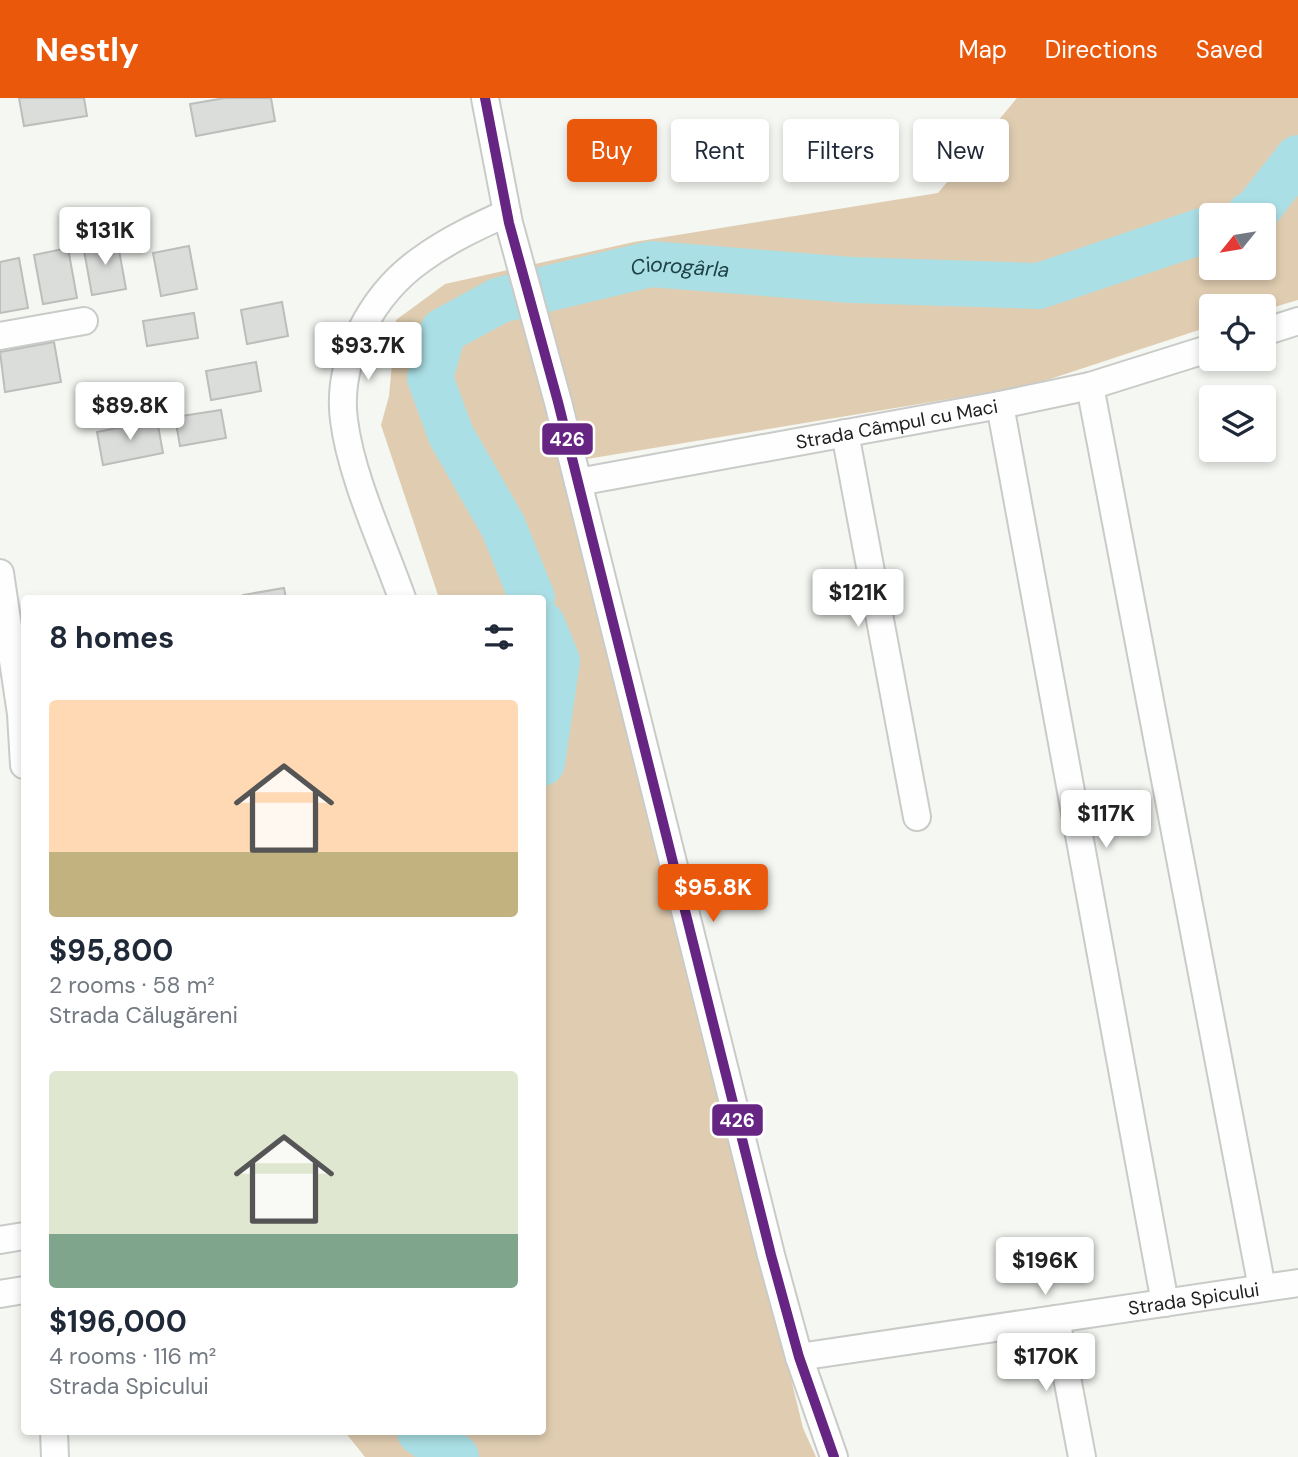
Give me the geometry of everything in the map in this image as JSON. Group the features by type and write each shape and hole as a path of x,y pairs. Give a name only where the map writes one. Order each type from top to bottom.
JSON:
{"street":[{"path":"485,98 508,218 558,402 771,1255 799,1357 834,1457"},
{"path":"401,595 359,480 344,420 344,378 356,340 366,320 390,288 421,260 471,229 508,218"},
{"path":"0,337 84,321"},
{"path":"1276,328 1298,321"},
{"name":"Strada Câmpul cu Maci","path":"578,482 1000,405 1090,386 1199,352"},
{"path":"1090,386 1262,1289"},
{"path":"1000,405 1165,1303"},
{"path":"845,433 917,817"},
{"path":"0,573 21,701"},
{"path":"0,1240 21,1236"},
{"name":"Strada Spicului","path":"799,1357 1298,1283"},
{"path":"0,1294 21,1290"},
{"path":"1056,1319 1082,1457"},
{"path":"54,1435 55,1457"}],"shaded area":[{"path":"1017,98 1298,98 1298,300 1276,306 1276,294 1199,294 1199,330 1029,386 563,463 693,975 803,1428 816,1457 365,1457 347,1435 546,1435 546,595 438,595 381,425 389,396 396,320 445,284 634,242 938,193 947,182 1009,182 1009,119 1000,119"}],"building":[{"path":"19,98 84,98 87,116 24,126"},
{"path":"225,98 271,98 275,121 196,136 190,104"},
{"path":"117,239 126,289 92,295 83,245"},
{"path":"189,246 197,289 161,296 153,253"},
{"path":"68,248 77,298 43,304 34,255"},
{"path":"19,258 28,308 0,313 0,262"},
{"path":"282,302 288,336 247,344 241,310"},
{"path":"194,313 198,338 147,346 143,321"},
{"path":"54,342 61,382 5,392 0,352"},
{"path":"256,362 261,391 211,400 206,371"},
{"path":"221,410 226,438 180,446 175,417"},
{"path":"157,420 163,453 103,465 97,432"},
{"path":"284,588 285,595 243,595"}],"waterway":[{"name":"Ciorogârla","path":"1263,203 1298,158"},
{"name":"Ciorogârla","path":"531,595 503,526 451,435 430,378 443,331 500,300 651,264 851,280 1039,286 1199,232"},
{"name":"Ciorogârla","path":"546,634 557,661 546,736"},
{"name":"Ciorogârla","path":"424,1435 456,1457"}],"transit line":[{"name":"426","path":"485,98 509,223 558,402 771,1255 799,1357 834,1457"}]}
